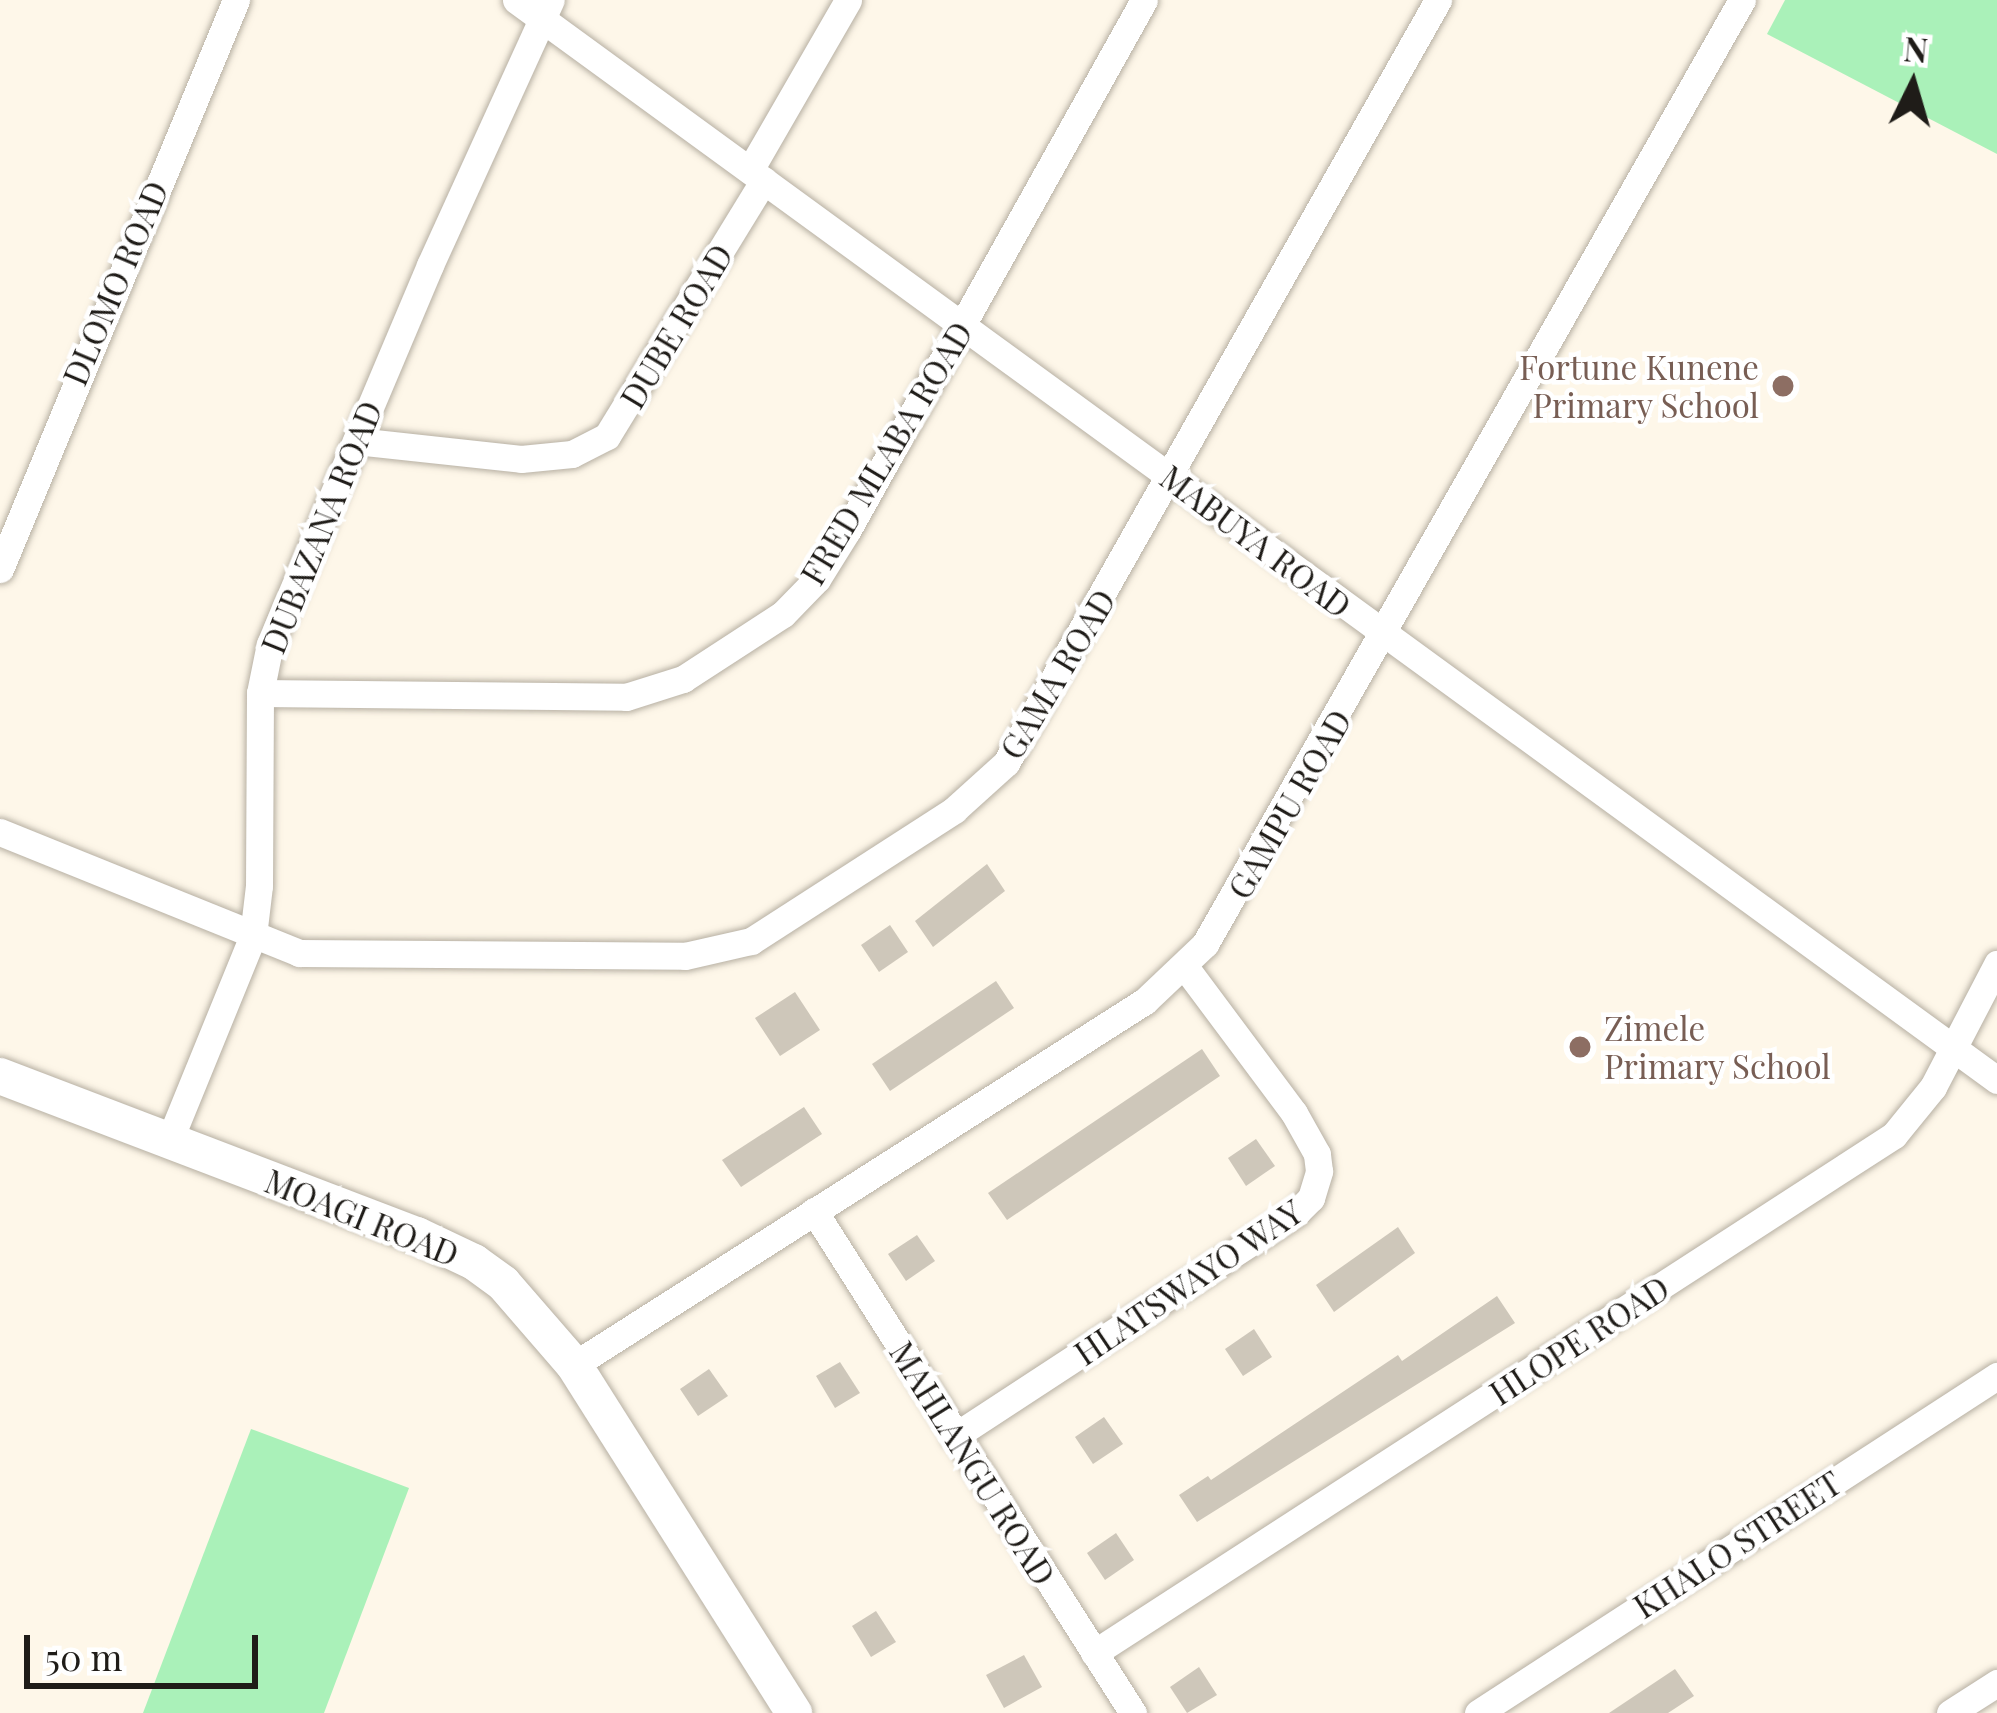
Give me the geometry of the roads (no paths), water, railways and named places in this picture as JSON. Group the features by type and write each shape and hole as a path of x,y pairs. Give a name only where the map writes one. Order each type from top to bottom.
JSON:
{"street":[{"name":"DLOMO ROAD","path":"0,569 236,0"},
{"name":"MABUYA ROAD","path":"516,0 546,9 757,175 1997,1080"},
{"name":"DUBE ROAD","path":"356,441 535,459 572,454 607,436 757,175 848,0"},
{"name":"FRED MLABA ROAD","path":"260,694 613,698 683,680 783,614 817,579 1144,0"},
{"name":"GAMA ROAD","path":"253,936 278,948 322,956 698,956 752,941 954,811 1006,763 1438,0"},
{"name":"GAMPU ROAD","path":"574,1365 1145,1000 1185,967 1238,894 1742,0"},
{"name":"DUBAZANA ROAD","path":"168,1144 253,936 259,886 260,694 270,644 546,9"},
{"path":"0,832 253,936"},
{"name":"HLOPE ROAD","path":"1094,1653 1894,1135 1921,1106 1997,964"},
{"name":"HLATSWAYO WAY","path":"955,1436 1298,1212 1311,1198 1319,1171 1317,1154 1294,1113 1185,967"},
{"name":"MOAGI ROAD","path":"0,1076 168,1144 417,1235 474,1262 524,1304 574,1365 794,1713"},
{"name":"MAHLANGU ROAD","path":"814,1211 1133,1713"},
{"name":"KHALO STREET","path":"1478,1713 1997,1376"},
{"path":"1950,1713 1997,1683"}],"place":[{"name":"Fortune Kunene Primary School","path":"1783,386"},
{"name":"Zimele Primary School","path":"1580,1047"}]}
